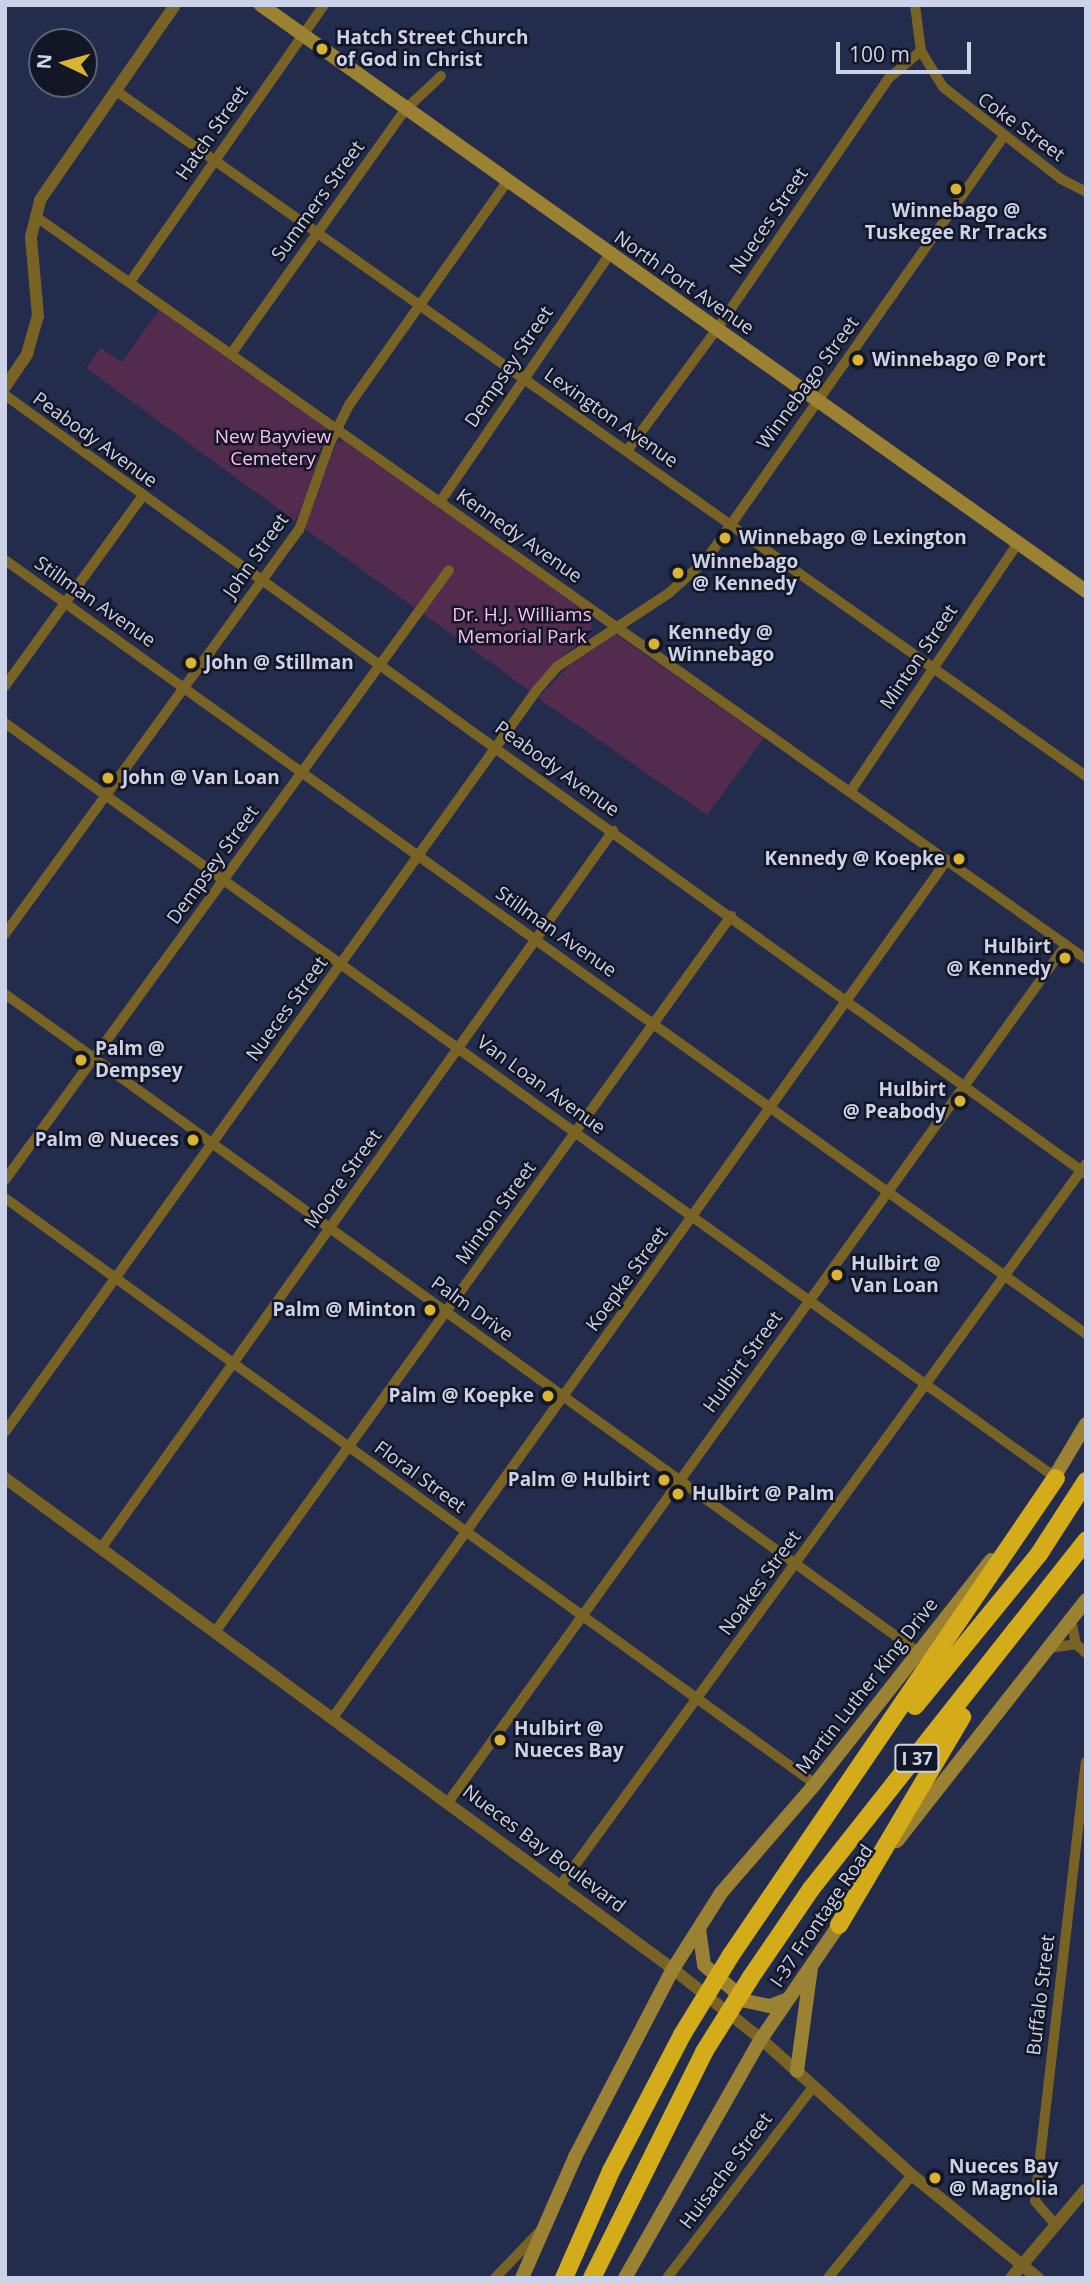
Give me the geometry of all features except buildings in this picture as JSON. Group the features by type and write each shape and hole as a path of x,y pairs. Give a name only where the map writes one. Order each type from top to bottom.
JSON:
{"highway":[{"path":"855,1778 1056,1478"},
{"name":"I 37","path":"564,2278 611,2171 682,2035 731,1955 855,1778 1039,1554 1086,1481"},
{"name":"I 37","path":"592,2278 704,2052 751,1977 811,1889 1043,1600 1086,1541"},
{"path":"839,1925 958,1722 1043,1600"}],"main road":[{"name":"North Port Avenue","path":"261,5 1086,591"},
{"name":"Martin Luther King Drive","path":"673,1969 721,1893 815,1784 1056,1478 1086,1424"},
{"name":"I-37 Frontage Road","path":"625,2278 761,2039 919,1810 1086,1600"},
{"path":"699,1928 704,1965 746,2001 770,2006 790,1998"},
{"path":"797,2071 812,1965"},
{"path":"522,2278 542,2229 673,1969"}],"street":[{"path":"5,387 27,354 38,316 32,253 35,216 47,187 175,5"},
{"name":"Hatch Street","path":"130,282 324,5"},
{"name":"Coke Street","path":"915,5 921,51 959,103 1086,192"},
{"name":"Nueces Street","path":"627,451 717,329 889,78 921,51"},
{"name":"Summers Street","path":"231,354 406,109 441,76"},
{"name":"Lexington Avenue","path":"115,90 1086,776"},
{"name":"Winnebago Street","path":"618,628 690,577 818,401 1004,136"},
{"name":"John Street","path":"5,934 183,685 299,530 337,428 420,304 507,182"},
{"name":"Kennedy Avenue","path":"35,216 1086,959"},
{"name":"Dempsey Street","path":"440,502 522,376 610,254"},
{"name":"Peabody Avenue","path":"5,395 142,497 378,666 498,747 964,1086 1084,1170"},
{"path":"5,686 142,497"},
{"name":"Minton Street","path":"850,792 1018,542"},
{"name":"Stillman Avenue","path":"5,560 1086,1334"},
{"name":"Dempsey Street","path":"5,1180 449,570"},
{"name":"Nueces Street","path":"5,1432 211,1142 419,859 536,691 558,666 618,628"},
{"name":"Van Loan Avenue","path":"5,723 107,793 1056,1478"},
{"name":"Moore Street","path":"102,1547 613,831"},
{"name":"Koepke Street","path":"334,1716 464,1530 564,1396 947,860"},
{"name":"Minton Street","path":"215,1632 731,916"},
{"name":"Hulbirt Street","path":"449,1801 1066,945"},
{"name":"Palm Drive","path":"5,994 918,1652"},
{"name":"Noakes Street","path":"561,1886 1084,1170"},
{"name":"Floral Street","path":"5,1198 815,1784"},
{"name":"Nueces Bay Boulevard","path":"5,1478 334,1716 673,1969 761,2039 912,2175 1038,2278"},
{"path":"1071,1618 1076,1644 1086,1653"},
{"path":"1045,1649 1058,1644 1076,1644"},
{"name":"Buffalo Street","path":"1055,2224 1035,2201 1086,1762"},
{"name":"Huisache Street","path":"667,2278 814,2086"},
{"path":"828,2278 912,2175"},
{"path":"1011,2278 1086,2189"},
{"path":"495,2278 542,2229"}],"green space":[{"name":"New Bayview Cemetery","path":"159,310 326,428 310,488 295,521 86,368 101,348 122,362"},
{"name":"Dr. H.J. Williams Memorial Park","path":"343,440 587,612 592,620 590,634 551,666 530,691 304,528 336,444"},
{"path":"616,634 764,738 707,815 538,698 572,662"}],"place":[{"name":"Hatch Street Church of God in Christ","path":"322,49"},
{"name":"Winnebago @ Tuskegee Rr Tracks","path":"956,189"},
{"name":"Winnebago @ Port","path":"858,360"},
{"name":"Winnebago @ Lexington","path":"725,538"},
{"name":"Winnebago @ Kennedy","path":"678,573"},
{"name":"Kennedy @ Winnebago","path":"654,644"},
{"name":"John @ Stillman","path":"191,663"},
{"name":"John @ Van Loan","path":"108,778"},
{"name":"Kennedy @ Koepke","path":"959,859"},
{"name":"Hulbirt @ Kennedy","path":"1065,958"},
{"name":"Palm @ Dempsey","path":"81,1060"},
{"name":"Hulbirt @ Peabody","path":"960,1101"},
{"name":"Palm @ Nueces","path":"193,1140"},
{"name":"Hulbirt @ Van Loan","path":"837,1275"},
{"name":"Palm @ Minton","path":"430,1310"},
{"name":"Palm @ Koepke","path":"548,1396"},
{"name":"Palm @ Hulbirt","path":"664,1480"},
{"name":"Hulbirt @ Palm","path":"678,1494"},
{"name":"Hulbirt @ Nueces Bay","path":"500,1740"},
{"name":"Nueces Bay @ Magnolia","path":"935,2178"}]}
